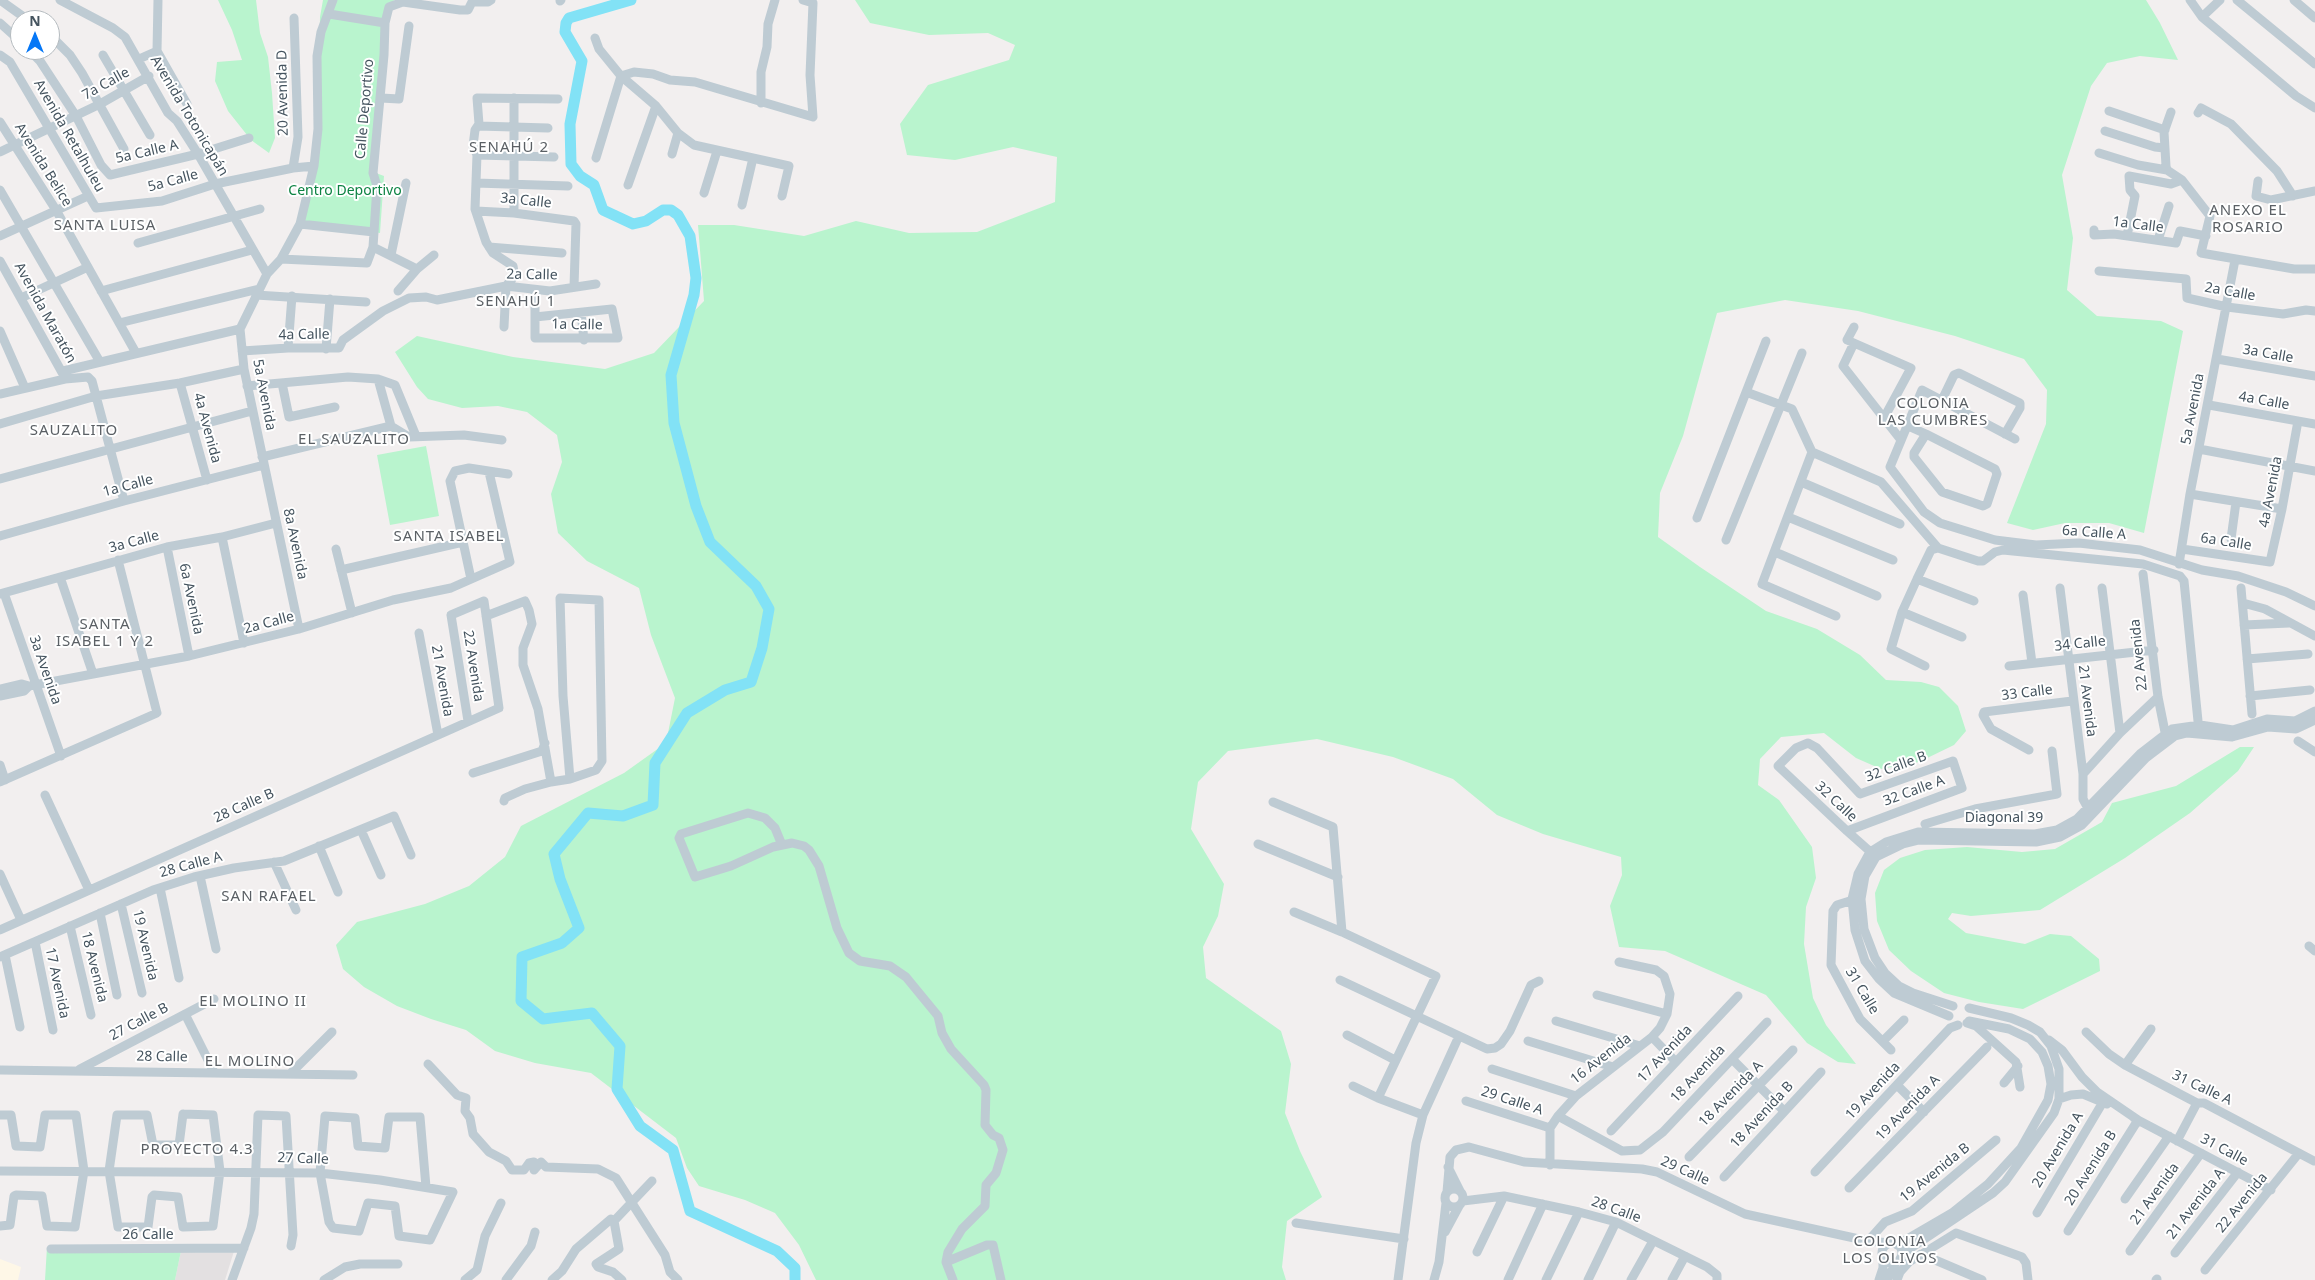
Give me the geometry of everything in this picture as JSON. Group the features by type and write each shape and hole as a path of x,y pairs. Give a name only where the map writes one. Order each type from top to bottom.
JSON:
{"street":[{"path":"0,0 14,10"},
{"name":"Avenida Totonicapán","path":"60,0 113,28 125,37 149,76 168,113 177,120 198,154 267,274"},
{"path":"158,0 157,51 187,104"},
{"path":"761,103 761,72 768,47 768,24 775,0"},
{"path":"621,76 634,72 695,82 813,117 810,75 812,3 803,0"},
{"path":"2190,0 2202,17 2296,96 2315,108"},
{"path":"2202,17 2220,0"},
{"path":"2237,0 2315,64"},
{"path":"2294,0 2315,18"},
{"path":"0,394 25,388 100,362 240,329 267,274 280,259 300,224 314,166 318,129 317,56 321,32 329,14 332,1"},
{"path":"406,1 451,10 468,10 472,2 489,1"},
{"name":"Calle Deportivo","path":"280,259 367,263 373,247 377,186 373,173 376,128 381,98 385,23 389,7 406,1"},
{"path":"329,14 385,23"},
{"name":"20 Avenida D","path":"293,168 298,137 294,18"},
{"path":"0,23 10,32"},
{"path":"381,98 399,98 409,26"},
{"path":"595,38 599,48 621,76 656,106 678,132 694,145 789,166 782,196"},
{"path":"60,45 70,55 100,104 124,149"},
{"path":"139,59 157,51"},
{"name":"Avenida Retalhuleu","path":"0,55 10,62 96,208"},
{"path":"103,55 150,135"},
{"path":"39,60 76,116"},
{"name":"7a Calle","path":"0,152 100,104 149,76"},
{"path":"596,158 621,76"},
{"path":"504,328 506,286 512,279 513,266 493,253 476,211 477,154 473,146 474,130 478,126 478,98 558,99"},
{"path":"514,98 514,213"},
{"path":"628,185 656,106"},
{"path":"2198,113 2202,108 2231,124 2277,171 2293,196"},
{"path":"2109,111 2165,130"},
{"path":"2167,170 2164,148 2165,130 2171,112"},
{"name":"5a Calle A","path":"76,116 101,165 110,175 198,154 249,138"},
{"name":"Avenida Belice","path":"0,122 56,210 136,353"},
{"path":"478,126 548,128"},
{"path":"2105,131 2155,147 2164,148"},
{"path":"672,154 678,132"},
{"path":"704,193 718,151"},
{"path":"2099,153 2138,165 2167,170 2182,180 2210,216 2201,253 2294,269 2315,269"},
{"path":"477,154 554,157"},
{"path":"742,205 752,158"},
{"name":"5a Calle","path":"96,208 162,201 215,184 293,168 314,166"},
{"path":"2127,236 2136,196 2130,190 2129,176 2170,184 2182,180"},
{"path":"2258,181 2256,196 2271,200 2315,191"},
{"path":"476,183 568,186"},
{"path":"391,255 406,184"},
{"path":"0,190 100,362"},
{"path":"0,236 88,196"},
{"path":"2158,240 2169,206"},
{"path":"138,243 260,209"},
{"name":"3a Calle","path":"476,211 514,213 574,221 576,224 574,287"},
{"path":"300,224 374,232"},
{"name":"1a Calle","path":"2094,230 2094,235 2127,236 2176,243 2180,231 2206,236"},
{"path":"373,247 416,269"},
{"path":"490,247 562,253"},
{"path":"101,290 252,250"},
{"path":"398,291 416,269 434,255"},
{"name":"5a Avenida","path":"2179,564 2190,494 2236,260"},
{"name":"Avenida Maratón","path":"0,261 64,375"},
{"path":"21,298 88,267"},
{"name":"2a Calle","path":"2099,271 2186,279 2187,298 2227,307 2283,314 2315,311"},
{"name":"2a Calle","path":"383,311 409,298 453,299 506,286 535,291 550,291 596,284"},
{"path":"535,291 536,317 581,313 584,340"},
{"path":"119,323 258,292 366,302"},
{"path":"288,348 292,296"},
{"path":"326,349 330,299"},
{"name":"1a Calle","path":"536,317 535,338 584,340 618,338 612,309 581,313"},
{"name":"4a Calle","path":"242,351 288,348 339,348 343,340 383,311"},
{"path":"1854,328 1847,340 1911,368 1884,418"},
{"name":"5a Avenida","path":"240,329 244,369 263,461"},
{"path":"0,331 25,388"},
{"path":"1696,518 1766,342"},
{"path":"1854,343 1843,366 1901,440 1922,390 2015,439"},
{"path":"1726,540 1802,353"},
{"name":"3a Calle","path":"2217,360 2315,376"},
{"path":"0,424 96,396 180,383 244,369"},
{"path":"1942,400 1954,375 1959,372 2020,403 2020,408 2005,434"},
{"path":"64,375 88,377 92,381 124,501"},
{"path":"248,386 348,377 378,379 395,385 416,436"},
{"path":"378,379 392,426 409,437 464,435 502,440"},
{"name":"4a Avenida","path":"180,383 206,480"},
{"path":"282,383 288,416 335,407"},
{"path":"1746,392 1792,409 1812,452 1881,482 1938,548 1978,561 1983,561 1995,552 2003,550 2143,564 2180,576 2184,581 2199,729"},
{"name":"4a Calle","path":"2209,405 2315,424"},
{"path":"0,479 252,411"},
{"name":"4a Avenida","path":"2265,562 2272,560 2298,421"},
{"name":"1a Calle","path":"0,536 206,480 263,461 392,426"},
{"path":"1908,426 1926,434 1995,469 1997,474 1987,504 1983,506 1942,492 1914,458 1914,453 1926,434"},
{"name":"6a Calle A","path":"1901,440 1890,467 1924,512 1940,524 1996,540 2036,545 2079,543 2140,550 2179,564 2238,576 2286,592 2315,606"},
{"path":"2199,449 2315,471"},
{"path":"1812,452 1762,584 1836,616"},
{"name":"8a Avenida","path":"263,461 299,629"},
{"path":"471,579 450,480 455,471 468,468 508,474"},
{"name":"2a Calle","path":"0,696 24,691 32,686 244,644 393,600 451,588 510,562 489,472"},
{"path":"1801,482 1900,524"},
{"path":"2190,494 2282,509"},
{"path":"2231,539 2236,502"},
{"path":"1788,517 1893,560"},
{"name":"3a Calle","path":"2,594 166,547 222,537 276,523"},
{"path":"222,537 244,644"},
{"path":"341,570 463,542"},
{"name":"6a Avenida","path":"166,547 189,656"},
{"path":"1925,666 1891,649 1902,612 1917,578 1931,550 1938,548"},
{"path":"336,549 352,613"},
{"name":"6a Calle","path":"2182,549 2265,562"},
{"path":"1774,552 1877,596"},
{"path":"0,765 3,781 157,713 118,560"},
{"name":"22 Avenida","path":"2143,574 2154,650 2158,697 2165,732"},
{"path":"60,578 93,674"},
{"path":"1917,578 1974,601"},
{"name":"21 Avenida","path":"2060,588 2082,774 2083,799 2090,812"},
{"path":"2102,588 2120,733"},
{"path":"2241,588 2252,714"},
{"name":"3a Avenida","path":"2,594 32,686 61,756"},
{"path":"2023,595 2032,663"},
{"path":"504,801 505,798 514,793 551,782 570,780 596,770 602,761 599,600 560,598 563,696 570,780"},
{"name":"22 Avenida","path":"468,721 451,615 484,601 486,616"},
{"path":"486,616 525,601 532,624 523,648 523,665 536,701 551,782"},
{"path":"2243,603 2264,609 2315,636"},
{"path":"1902,612 1962,637"},
{"name":"28 Calle B","path":"0,930 499,708 486,616"},
{"path":"2244,625 2290,622"},
{"name":"21 Avenida","path":"419,633 438,735"},
{"name":"34 Calle","path":"2009,666 2154,650"},
{"path":"2247,659 2308,654"},
{"name":"2a Calle","path":"0,689 22,684 32,686"},
{"path":"2250,696 2310,690"},
{"path":"2082,774 2120,733 2158,697"},
{"name":"33 Calle","path":"2029,750 1991,729 1983,715 1984,712 2072,701"},
{"name":"Diagonal 39","path":"1873,854 1901,836 1918,832 2047,833 2090,812 2166,740 2199,729 2233,730 2267,719 2295,721 2315,711"},
{"name":"Diagonal 39","path":"1873,854 1919,840 2006,842 2049,840 2082,825 2090,812 2141,753 2165,732 2184,726 2232,737 2268,727 2296,728 2315,720"},
{"path":"2298,741 2315,752"},
{"path":"473,773 542,751 545,743"},
{"name":"32 Calle B","path":"1778,766 1796,748 1808,743 1817,748 1860,794 1954,761 1962,788"},
{"path":"1925,824 1975,809 2057,794 2052,751"},
{"name":"32 Calle","path":"1778,766 1873,854"},
{"name":"32 Calle A","path":"1847,831 1962,788"},
{"path":"45,795 89,890"},
{"path":"1273,802 1333,827 1342,932"},
{"path":"782,845 775,828 765,818 748,813 681,834 679,838 695,877 731,866 773,847 792,843 804,846 810,850 817,861 837,928 849,953 860,960 890,966 906,977 938,1016 942,1033 951,1049 986,1087 986,1125 993,1135 999,1138 1003,1150 996,1173 986,1185 984,1208 962,1229 948,1252 946,1262 953,1280"},
{"name":"28 Calle A","path":"2,956 160,888 200,876 284,861 394,816 411,855"},
{"path":"1949,817 1951,832"},
{"path":"361,830 381,875"},
{"path":"1258,844 1338,878"},
{"path":"319,846 338,892"},
{"path":"1873,854 1858,874 1856,899 1855,930 1865,961 1894,994 1957,1022 1976,1026 2018,1066 2020,1087"},
{"path":"274,862 296,910"},
{"path":"0,874 21,920"},
{"path":"200,876 216,949"},
{"path":"160,888 179,978"},
{"path":"1856,899 1868,942 1885,973 1899,986 1913,994 1953,1006 1957,1022"},
{"name":"31 Calle","path":"1856,899 1834,908 1832,967 1860,1019 1891,1050"},
{"name":"19 Avenida","path":"121,904 142,994"},
{"path":"1294,912 1436,976 1378,1098"},
{"path":"100,913 116,995"},
{"name":"18 Avenida","path":"70,926 91,1015"},
{"name":"17 Avenida","path":"35,942 53,1030"},
{"path":"2,956 20,1027"},
{"name":"16 Avenida","path":"1550,1128 1576,1096 1652,1037 1660,1028 1667,1014 1670,994 1664,976 1656,970 1619,962"},
{"path":"1340,980 1487,1049 1496,1048 1510,1031 1531,986 1539,981"},
{"path":"1598,995 1667,1014"},
{"name":"17 Avenida","path":"1611,1131 1738,996"},
{"name":"27 Calle B","path":"78,1070 214,999"},
{"name":"31 Calle","path":"1953,1006 1962,1004 1980,1012 2011,1018 2040,1032 2062,1050 2082,1077 2097,1092 2138,1120"},
{"path":"1957,1022 1971,1016 1969,1008"},
{"path":"186,1014 214,1072"},
{"path":"1882,1041 1904,1020"},
{"path":"1556,1021 1640,1046"},
{"name":"18 Avenida","path":"1558,1116 1622,1150 1640,1150 1648,1145 1768,1022"},
{"path":"1879,1280 1883,1248 1894,1244 1952,1212 1988,1184 2021,1148 2048,1100 2051,1084 2048,1066 2042,1052 2030,1039 2009,1029 1957,1022"},
{"name":"19 Avenida","path":"1816,1172 1957,1022"},
{"path":"2125,1065 2151,1029"},
{"path":"292,1072 332,1032"},
{"path":"1868,1241 1879,1249 1882,1256 1889,1263 1899,1258 1999,1187 2016,1168 2054,1113 2059,1099 2059,1069 2051,1046 2040,1032"},
{"name":"31 Calle A","path":"2086,1032 2109,1054 2125,1065 2197,1103 2204,1103 2314,1160"},
{"path":"1347,1035 1395,1060"},
{"path":"1398,1280 1416,1143 1423,1114 1460,1036"},
{"path":"1652,1037 1676,1062"},
{"path":"1528,1041 1613,1067"},
{"name":"19 Avenida A","path":"1849,1188 1987,1047"},
{"name":"18 Avenida A","path":"1689,1158 1793,1050"},
{"path":"1732,1059 1784,1111"},
{"path":"428,1064 457,1095 466,1098 465,1111 470,1118 473,1134 489,1152 506,1161 512,1170 524,1170 529,1163 534,1162 534,1170 541,1162 546,1167 598,1169 616,1178 666,1255 670,1272 678,1280"},
{"path":"2004,1083 2018,1066"},
{"path":"1492,1069 1576,1096"},
{"name":"28 Calle","path":"0,1070 292,1072 353,1075"},
{"name":"18 Avenida B","path":"1724,1177 1821,1072"},
{"path":"1897,1085 1924,1112"},
{"path":"1352,1086 1378,1098 1423,1114"},
{"name":"31 Calle","path":"2059,1099 2077,1094 2089,1095 2271,1190"},
{"name":"29 Calle A","path":"1466,1101 1550,1128"},
{"name":"20 Avenida A","path":"2036,1213 2103,1102"},
{"path":"2177,1141 2197,1103"},
{"path":"0,1115 10,1115 16,1146 40,1147 46,1114 76,1115 84,1171 76,1226 47,1226 42,1196 15,1195 4,1226"},
{"path":"183,1114 212,1115 220,1171 212,1227 183,1227 178,1198 174,1195 154,1195 152,1197 148,1227 118,1227 109,1171 117,1115 147,1115 153,1145 179,1145 183,1114"},
{"path":"232,1280 254,1214 254,1172 258,1116 286,1116 291,1172 293,1235 291,1246"},
{"path":"320,1173 325,1116 355,1118 358,1146 385,1148 389,1117 420,1117 426,1187"},
{"name":"20 Avenida B","path":"2068,1231 2138,1120"},
{"path":"1550,1128 1550,1165"},
{"path":"2125,1199 2168,1136"},
{"name":"19 Avenida B","path":"1868,1241 1882,1224 1912,1212 1996,1140"},
{"name":"29 Calle","path":"1448,1167 1450,1157 1456,1150 1469,1147 1524,1162 1550,1165 1634,1168 1657,1172 1746,1214 1868,1241 1894,1244"},
{"name":"21 Avenida","path":"2130,1251 2201,1153"},
{"name":"22 Avenida","path":"2205,1270 2300,1153"},
{"path":"1434,1280 1439,1262 1448,1167"},
{"path":"1442,1236 1461,1198 1448,1167"},
{"name":"27 Calle","path":"0,1171 320,1173 453,1192 430,1240 399,1236 395,1206 368,1202 359,1232 333,1228 329,1222 320,1173"},
{"name":"21 Avenida A","path":"2175,1253 2238,1172"},
{"path":"622,1280 612,1272 598,1267 596,1264 618,1249 614,1221 652,1181"},
{"path":"1447,1192 1454,1189 1461,1198"},
{"path":"1476,1252 1500,1196"},
{"name":"28 Calle","path":"1461,1198 1500,1196 1579,1212 1616,1222 1685,1256 1717,1277"},
{"path":"1446,1203 1452,1207 1461,1198"},
{"path":"465,1280 476,1270 485,1236 500,1203"},
{"path":"1508,1280 1543,1204"},
{"path":"1546,1280 1579,1212"},
{"path":"552,1280 562,1271 576,1249 611,1219 614,1221"},
{"path":"1588,1280 1616,1222"},
{"path":"1296,1223 1404,1239"},
{"path":"1882,1224 1884,1234 1894,1244 1899,1258 1887,1280"},
{"path":"506,1280 531,1246 535,1232"},
{"path":"1897,1280 1900,1272 1921,1254 1950,1235 1961,1234 2022,1257 2026,1263 2028,1280"},
{"path":"1632,1280 1654,1240"},
{"path":"946,1262 987,1245 993,1245 1001,1280"},
{"name":"26 Calle","path":"51,1249 244,1248"},
{"path":"1921,1254 1982,1280"},
{"path":"1672,1280 1685,1256"},
{"path":"324,1280 345,1267 360,1264 398,1264"}],"shaded area":[{"path":"182,1246 235,1248 225,1280 175,1280"},
{"path":"0,1259 21,1267 18,1280 0,1280"}],"green space":[{"path":"218,0 256,0 260,33 268,57 272,93 275,138 269,153 251,140 228,111 215,81 217,62 242,60 232,30"},
{"name":"Centro Deportivo","path":"323,0 394,0 385,23 376,173 384,176 380,233 300,224 318,129 320,17"},
{"path":"855,0 2146,0 2160,23 2178,60 2140,56 2107,63 2091,86 2062,175 2073,238 2067,290 2097,316 2161,321 2183,331 2144,533 2109,523 2065,523 2033,530 2007,523 2046,424 2047,390 2024,359 1955,336 1858,311 1785,300 1717,313 1683,436 1660,493 1658,537 1766,611 1817,629 1860,655 1886,680 1921,682 1939,687 1958,706 1966,731 1954,745 1919,762 1881,769 1856,758 1824,733 1781,737 1760,759 1758,785 1779,800 1812,847 1816,878 1806,907 1804,944 1813,998 1826,1025 1856,1064 1838,1062 1807,1043 1766,995 1665,951 1619,947 1610,906 1622,875 1621,857 1543,834 1497,815 1453,779 1393,757 1317,739 1228,751 1198,782 1191,829 1224,884 1218,916 1203,947 1206,978 1281,1031 1291,1064 1285,1113 1300,1151 1322,1197 1287,1221 1282,1267 1286,1280 816,1280 799,1245 775,1213 745,1200 699,1186 687,1168 676,1138 591,1073 535,1063 495,1051 466,1030 397,1006 364,987 343,969 336,945 357,922 425,904 469,886 505,857 521,826 624,773 666,743 675,698 651,635 639,588 587,561 558,533 551,494 562,462 557,435 527,412 498,406 462,408 428,399 417,387 395,352 417,336 513,357 605,369 654,353 704,301 698,225 734,225 804,236 856,221 909,233 977,232 1055,202 1057,157 1013,147 955,160 907,155 900,124 928,85 1009,60 1015,45 988,33 929,35 870,23"},
{"path":"426,446 439,516 390,525 377,455"},
{"path":"2240,747 2254,747 2238,771 2190,813 2125,858 2040,910 1971,916 1952,913 1948,919 1966,933 2025,944 2050,934 2071,936 2099,959 2100,971 2023,1009 1979,1002 1944,993 1911,971 1889,950 1877,921 1875,893 1884,870 1900,858 1925,850 1967,847 2022,852 2055,849 2102,822 2112,803 2176,786"},
{"path":"182,1246 175,1280 45,1280 47,1247"}],"waterway":[{"path":"631,0 569,18 566,23 565,32 582,61 570,124 571,164 580,176 594,185 603,210 633,224 646,221 663,210 671,210 678,215 690,236 696,278 694,295 671,375 674,423 696,506 710,542 756,586 769,609 762,648 751,682 725,690 687,713 655,763 653,805 623,816 588,813 554,854 560,879 579,928 562,943 522,957 521,1001 543,1019 592,1013 620,1046 617,1089 640,1126 673,1150 690,1211 777,1251 795,1268 795,1280"}],"district":[{"name":"SENAHÚ 2","path":"509,148"},
{"name":"ANEXO EL ROSARIO","path":"2248,220"},
{"name":"SANTA LUISA","path":"105,226"},
{"name":"SENAHÚ 1","path":"516,302"},
{"name":"COLONIA LAS CUMBRES","path":"1933,412"},
{"name":"SAUZALITO","path":"74,431"},
{"name":"EL SAUZALITO","path":"354,440"},
{"name":"SANTA ISABEL","path":"449,537"},
{"name":"SANTA ISABEL 1 Y 2","path":"105,634"},
{"name":"SAN RAFAEL","path":"269,897"},
{"name":"EL MOLINO II","path":"253,1002"},
{"name":"EL MOLINO","path":"250,1062"},
{"name":"PROYECTO 4.3","path":"197,1150"},
{"name":"COLONIA LOS OLIVOS","path":"1890,1250"}]}
